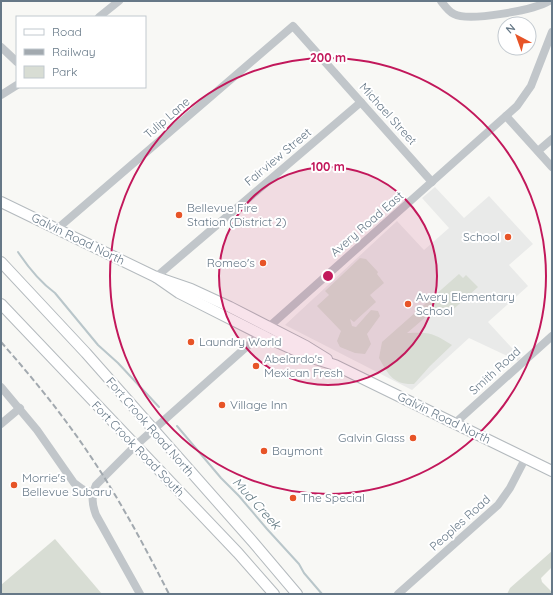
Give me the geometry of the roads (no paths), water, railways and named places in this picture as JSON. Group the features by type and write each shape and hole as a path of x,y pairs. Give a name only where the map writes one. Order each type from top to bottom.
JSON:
{"main road":[{"name":"Galvin Road North","path":"1,202 156,277 191,289 268,326 306,346 335,365 552,471"},
{"name":"Fort Crook Road North","path":"1,262 86,353 297,594"},
{"name":"Galvin Road North","path":"156,277 179,292 260,333 312,358 335,365"},
{"name":"Fort Crook Road South","path":"1,304 134,446 238,553 274,594"}],"street":[{"path":"100,16 118,1"},
{"path":"440,1 454,14 464,16 497,15 518,12 549,1"},
{"name":"Michael Street","path":"293,26 432,182"},
{"name":"Tulip Lane","path":"57,229 293,26"},
{"name":"Avery Road East","path":"92,493 96,485 104,476 134,446 517,106 531,86 552,32"},
{"path":"1,46 16,61"},
{"path":"1,95 16,87"},
{"name":"Fairview Street","path":"156,277 361,102"},
{"path":"506,116 552,167"},
{"path":"538,151 552,139"},
{"name":"Smith Road","path":"454,424 552,336"},
{"path":"1,387 20,408 74,483 82,489 92,493 92,502 96,515 140,594"},
{"path":"1,424 20,408"},
{"name":"Peoples Road","path":"398,594 498,505 510,488 525,459"}],"waterway":[{"name":"Mud Creek","path":"18,252 35,274 55,293 98,345 118,363 159,407"},
{"name":"Mud Creek","path":"177,426 221,478 239,496 299,564 304,573 322,594"}],"railway":[{"path":"1,342 56,408 93,459 130,520 169,594"}],"place":[{"name":"Bellevue Fire Station (District 2)","path":"179,215"},
{"name":"School","path":"508,237"},
{"name":"Romeo's","path":"263,263"},
{"name":"Avery Elementary School","path":"408,304"},
{"name":"Laundry World","path":"191,342"},
{"name":"Abelardo's Mexican Fresh","path":"256,366"},
{"name":"Village Inn","path":"222,405"},
{"name":"Galvin Glass","path":"413,438"},
{"name":"Baymont","path":"264,451"},
{"name":"Morrie's Bellevue Subaru","path":"14,485"},
{"name":"The Special","path":"293,498"}]}
